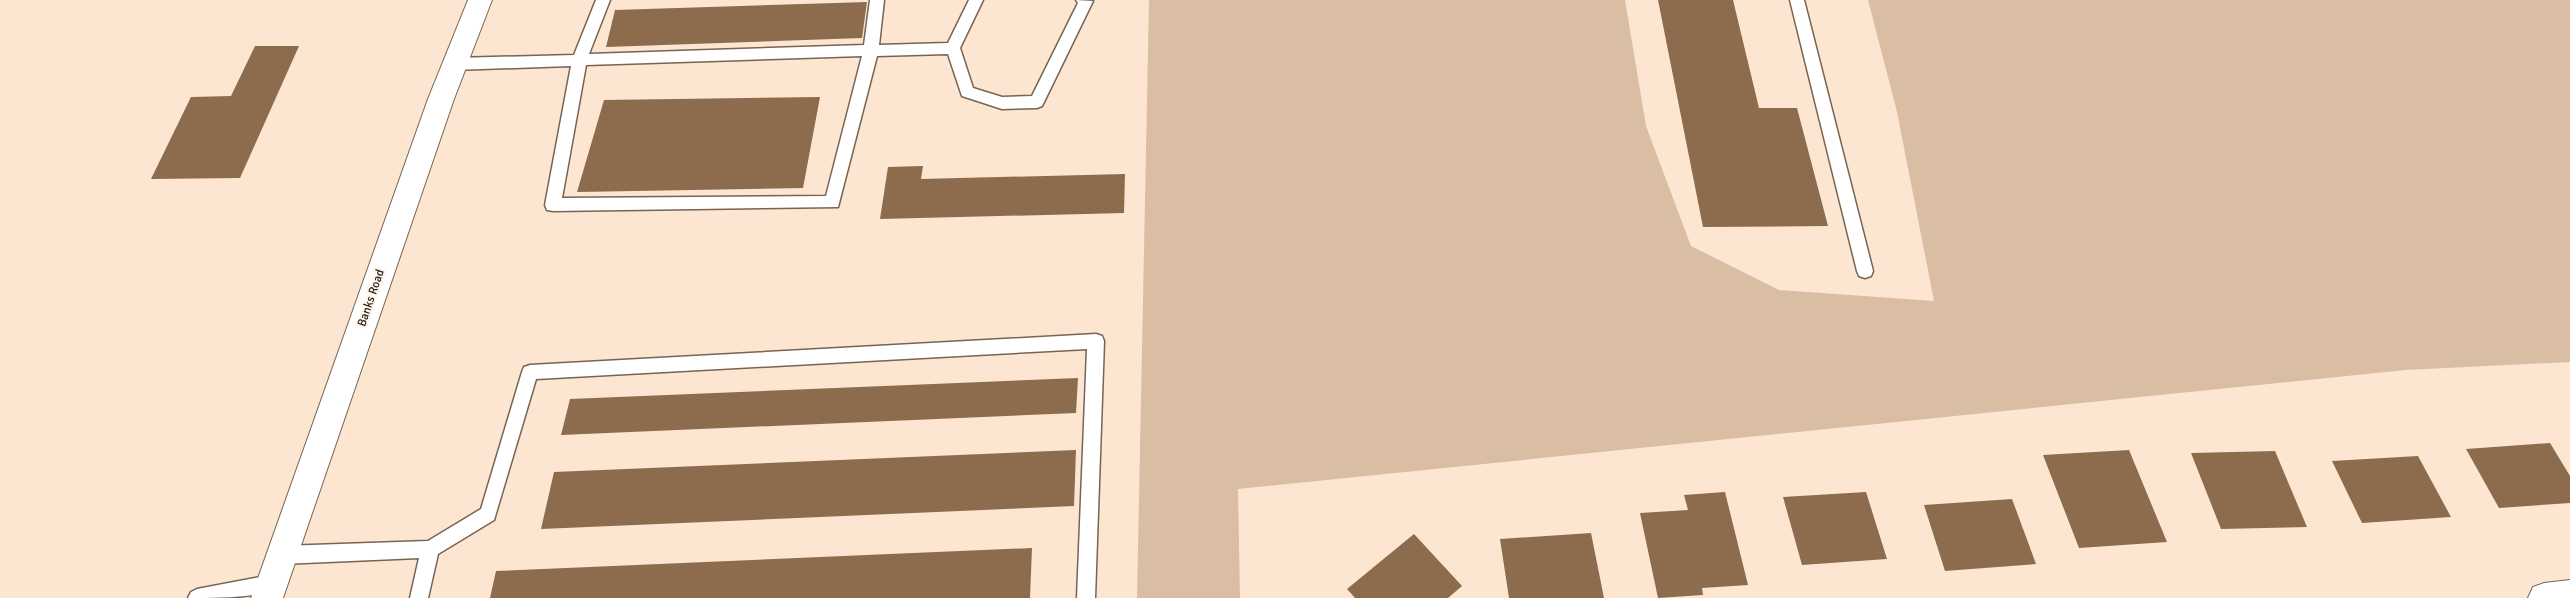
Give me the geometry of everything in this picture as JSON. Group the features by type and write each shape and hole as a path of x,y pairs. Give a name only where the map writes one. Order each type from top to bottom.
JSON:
{"street":[{"name":"Banks Road","path":"269,591 454,64 480,0"},
{"path":"2544,598 2570,595"}],"lane":[{"path":"603,0 580,60 552,205 832,202 871,50 877,0"},
{"path":"976,0 953,48 966,92 1002,103 1037,102 1086,1 1083,0"},
{"path":"1797,0 1865,271"},
{"path":"454,64 953,48"},
{"path":"282,555 430,549 488,514 530,372 1096,341 1086,598"},
{"path":"419,598 430,549"},
{"path":"197,598 269,591"}],"shaded area":[{"path":"1149,0 1625,0 1646,126 1691,246 1779,290 1934,301 1897,112 1868,0 2570,0 2570,362 2406,370 1238,489 1240,598 1137,598"}],"building":[{"path":"1658,0 1733,0 1759,108 1797,108 1828,226 1703,227"},
{"path":"867,2 862,38 606,47 615,10"},
{"path":"255,46 299,46 240,178 151,179 191,97 231,96"},
{"path":"820,97 803,188 577,192 604,100"},
{"path":"923,166 921,179 1125,174 1124,213 880,219 888,167"},
{"path":"1078,378 1076,413 561,435 570,399"},
{"path":"2550,443 2570,476 2570,503 2499,508 2466,449"},
{"path":"1076,450 1074,506 541,529 554,472"},
{"path":"2129,450 2167,542 2079,548 2043,455"},
{"path":"2275,451 2307,527 2221,529 2191,453"},
{"path":"2418,456 2451,517 2362,523 2332,461"},
{"path":"1725,492 1748,585 1702,588 1703,595 1658,598 1640,513 1688,510 1684,495"},
{"path":"1866,492 1887,559 1802,565 1783,497"},
{"path":"2012,499 2036,564 1945,571 1924,505"},
{"path":"1591,533 1604,598 1509,598 1500,539"},
{"path":"1414,534 1462,586 1448,598 1355,598 1347,589"},
{"path":"1032,548 1030,598 490,598 496,571"}]}
